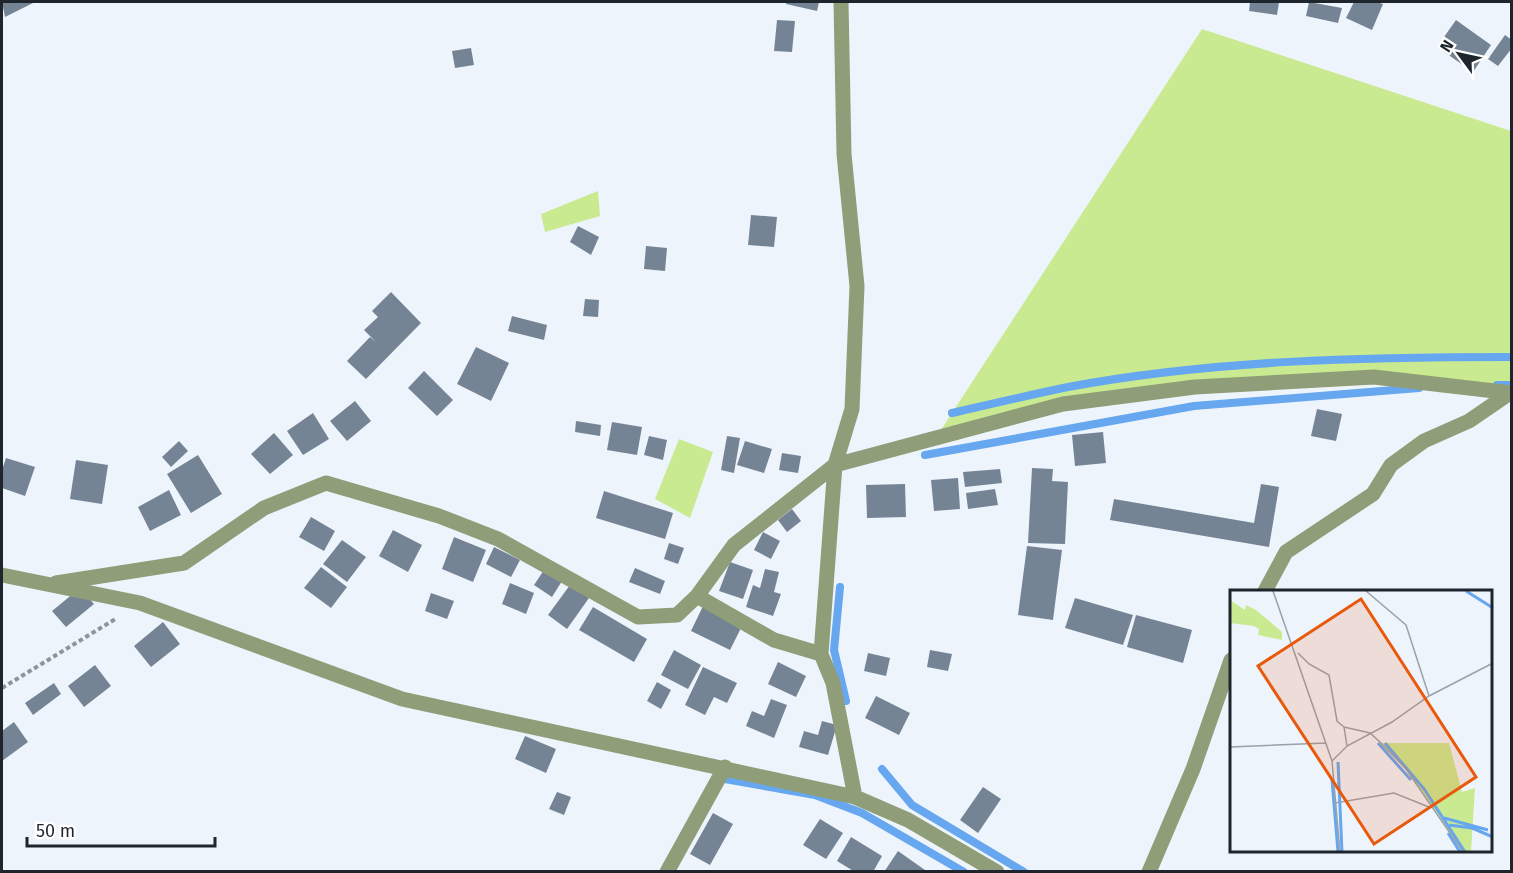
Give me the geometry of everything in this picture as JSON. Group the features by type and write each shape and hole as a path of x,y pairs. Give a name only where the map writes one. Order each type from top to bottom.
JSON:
{"street":[{"path":"841,2 844,154 856,286 852,409 835,465 821,654 833,683 855,797"},
{"path":"45,584 184,563 264,508 326,483 439,516 498,539 638,616 676,615 697,596 734,545 835,465 1063,404 1195,387 1374,377 1511,393"},
{"path":"1266,590 1286,552 1373,494 1390,465 1424,441 1469,420 1511,393"},
{"path":"2,575 140,603 402,699 725,767 855,797 908,820 997,872"},
{"path":"697,596 774,640 821,654"},
{"path":"1149,872 1193,770 1230,663"},
{"path":"667,872 725,767"}],"path":[{"path":"2,688 140,603"}],"green space":[{"path":"1202,29 1511,131 1511,393 1374,377 1063,404 937,436"},
{"path":"598,191 600,216 545,232 541,214"},
{"path":"679,439 713,452 690,518 655,499"}],"building":[{"path":"2,2 35,2 5,17"},
{"path":"786,2 819,2 817,11 786,4"},
{"path":"1250,2 1279,2 1277,15 1249,11"},
{"path":"1309,2 1342,8 1338,23 1306,16"},
{"path":"1354,2 1383,4 1372,30 1346,18"},
{"path":"777,20 795,21 792,52 774,51"},
{"path":"1456,20 1491,45 1473,72 1437,47"},
{"path":"1505,35 1512,40 1512,48 1498,66 1488,59"},
{"path":"471,48 474,65 455,68 452,51"},
{"path":"751,215 777,217 774,247 748,245"},
{"path":"578,226 599,237 591,255 570,242"},
{"path":"646,246 667,248 665,271 644,269"},
{"path":"391,292 421,323 366,379 347,361 370,337 376,342 364,330 378,317 372,311"},
{"path":"585,299 599,300 598,317 583,316"},
{"path":"512,316 547,325 544,340 508,331"},
{"path":"476,347 509,363 491,401 457,384"},
{"path":"424,371 453,400 437,416 408,388"},
{"path":"355,401 371,421 347,441 330,421"},
{"path":"1317,409 1342,414 1336,441 1311,436"},
{"path":"313,413 329,439 303,455 287,431"},
{"path":"576,421 601,425 600,436 575,432"},
{"path":"612,422 642,427 637,455 607,450"},
{"path":"1103,432 1106,463 1075,466 1072,435"},
{"path":"274,433 293,455 270,474 251,454"},
{"path":"649,436 667,440 663,460 644,455"},
{"path":"727,436 740,438 734,473 721,470"},
{"path":"179,441 188,451 171,467 162,457"},
{"path":"745,441 772,449 764,473 737,465"},
{"path":"782,453 801,456 798,473 779,470"},
{"path":"198,455 222,494 191,513 167,474"},
{"path":"6,458 35,467 25,496 2,488 2,470"},
{"path":"76,460 108,465 102,504 70,499"},
{"path":"1032,468 1053,469 1052,481 1068,482 1065,544 1028,543"},
{"path":"1000,469 1002,483 965,487 963,472"},
{"path":"958,478 960,509 934,511 931,480"},
{"path":"905,484 906,517 867,518 866,485"},
{"path":"1261,484 1279,487 1269,547 1110,520 1114,499 1254,523"},
{"path":"995,489 998,505 968,509 966,493"},
{"path":"169,490 181,515 150,531 138,507"},
{"path":"604,491 673,513 665,539 596,518"},
{"path":"792,509 801,521 787,532 778,520"},
{"path":"311,517 335,531 324,551 299,537"},
{"path":"393,530 422,545 408,572 379,556"},
{"path":"763,532 780,541 771,559 754,550"},
{"path":"454,537 486,550 473,582 442,569"},
{"path":"342,540 366,557 347,582 323,564"},
{"path":"669,543 684,548 678,564 664,559"},
{"path":"1027,546 1062,550 1053,620 1018,615"},
{"path":"494,547 520,560 511,577 486,564"},
{"path":"730,562 753,570 743,599 719,591"},
{"path":"321,567 347,587 331,608 304,588"},
{"path":"635,568 665,581 660,594 629,582"},
{"path":"765,569 779,572 774,592 781,594 773,616 746,607 753,585 760,588"},
{"path":"544,570 562,581 552,597 534,585"},
{"path":"510,583 534,593 526,614 502,604"},
{"path":"570,585 589,598 567,629 548,615"},
{"path":"80,588 94,604 66,627 52,611"},
{"path":"431,593 454,601 447,619 425,611"},
{"path":"1075,598 1133,615 1123,645 1065,628"},
{"path":"703,606 742,626 730,650 691,631"},
{"path":"593,607 647,639 634,662 579,630"},
{"path":"1136,615 1192,630 1183,663 1127,647"},
{"path":"163,622 180,644 151,667 134,646"},
{"path":"674,650 701,665 688,689 661,675"},
{"path":"930,650 952,654 948,671 927,667"},
{"path":"868,653 890,658 886,676 864,671"},
{"path":"778,662 806,676 796,697 768,684"},
{"path":"95,665 111,686 84,707 68,686"},
{"path":"703,667 737,683 727,703 714,697 705,715 685,705"},
{"path":"657,682 671,690 661,709 647,701"},
{"path":"54,683 61,694 33,715 25,703"},
{"path":"876,696 910,713 899,735 865,718"},
{"path":"771,699 787,705 774,738 746,726 752,711 764,716"},
{"path":"822,721 837,725 828,755 799,747 804,731 818,735"},
{"path":"14,722 28,742 2,761 2,731"},
{"path":"525,736 556,749 546,773 515,759"},
{"path":"983,787 1001,799 978,833 960,820"},
{"path":"557,792 571,797 564,815 549,809"},
{"path":"713,813 733,824 710,865 690,854"},
{"path":"820,819 843,833 826,859 803,845"},
{"path":"851,837 882,856 873,872 855,872 837,861"},
{"path":"898,851 925,870 924,872 884,872"}],"waterway":[{"path":"952,413 1068,387 1178,371 1345,359 1512,357"},
{"path":"1497,385 1512,385"},
{"path":"925,455 1194,406 1419,388"},
{"path":"840,587 834,650 846,701"},
{"path":"882,769 912,805 1024,872"},
{"path":"725,779 815,795 862,813 964,872"}]}
